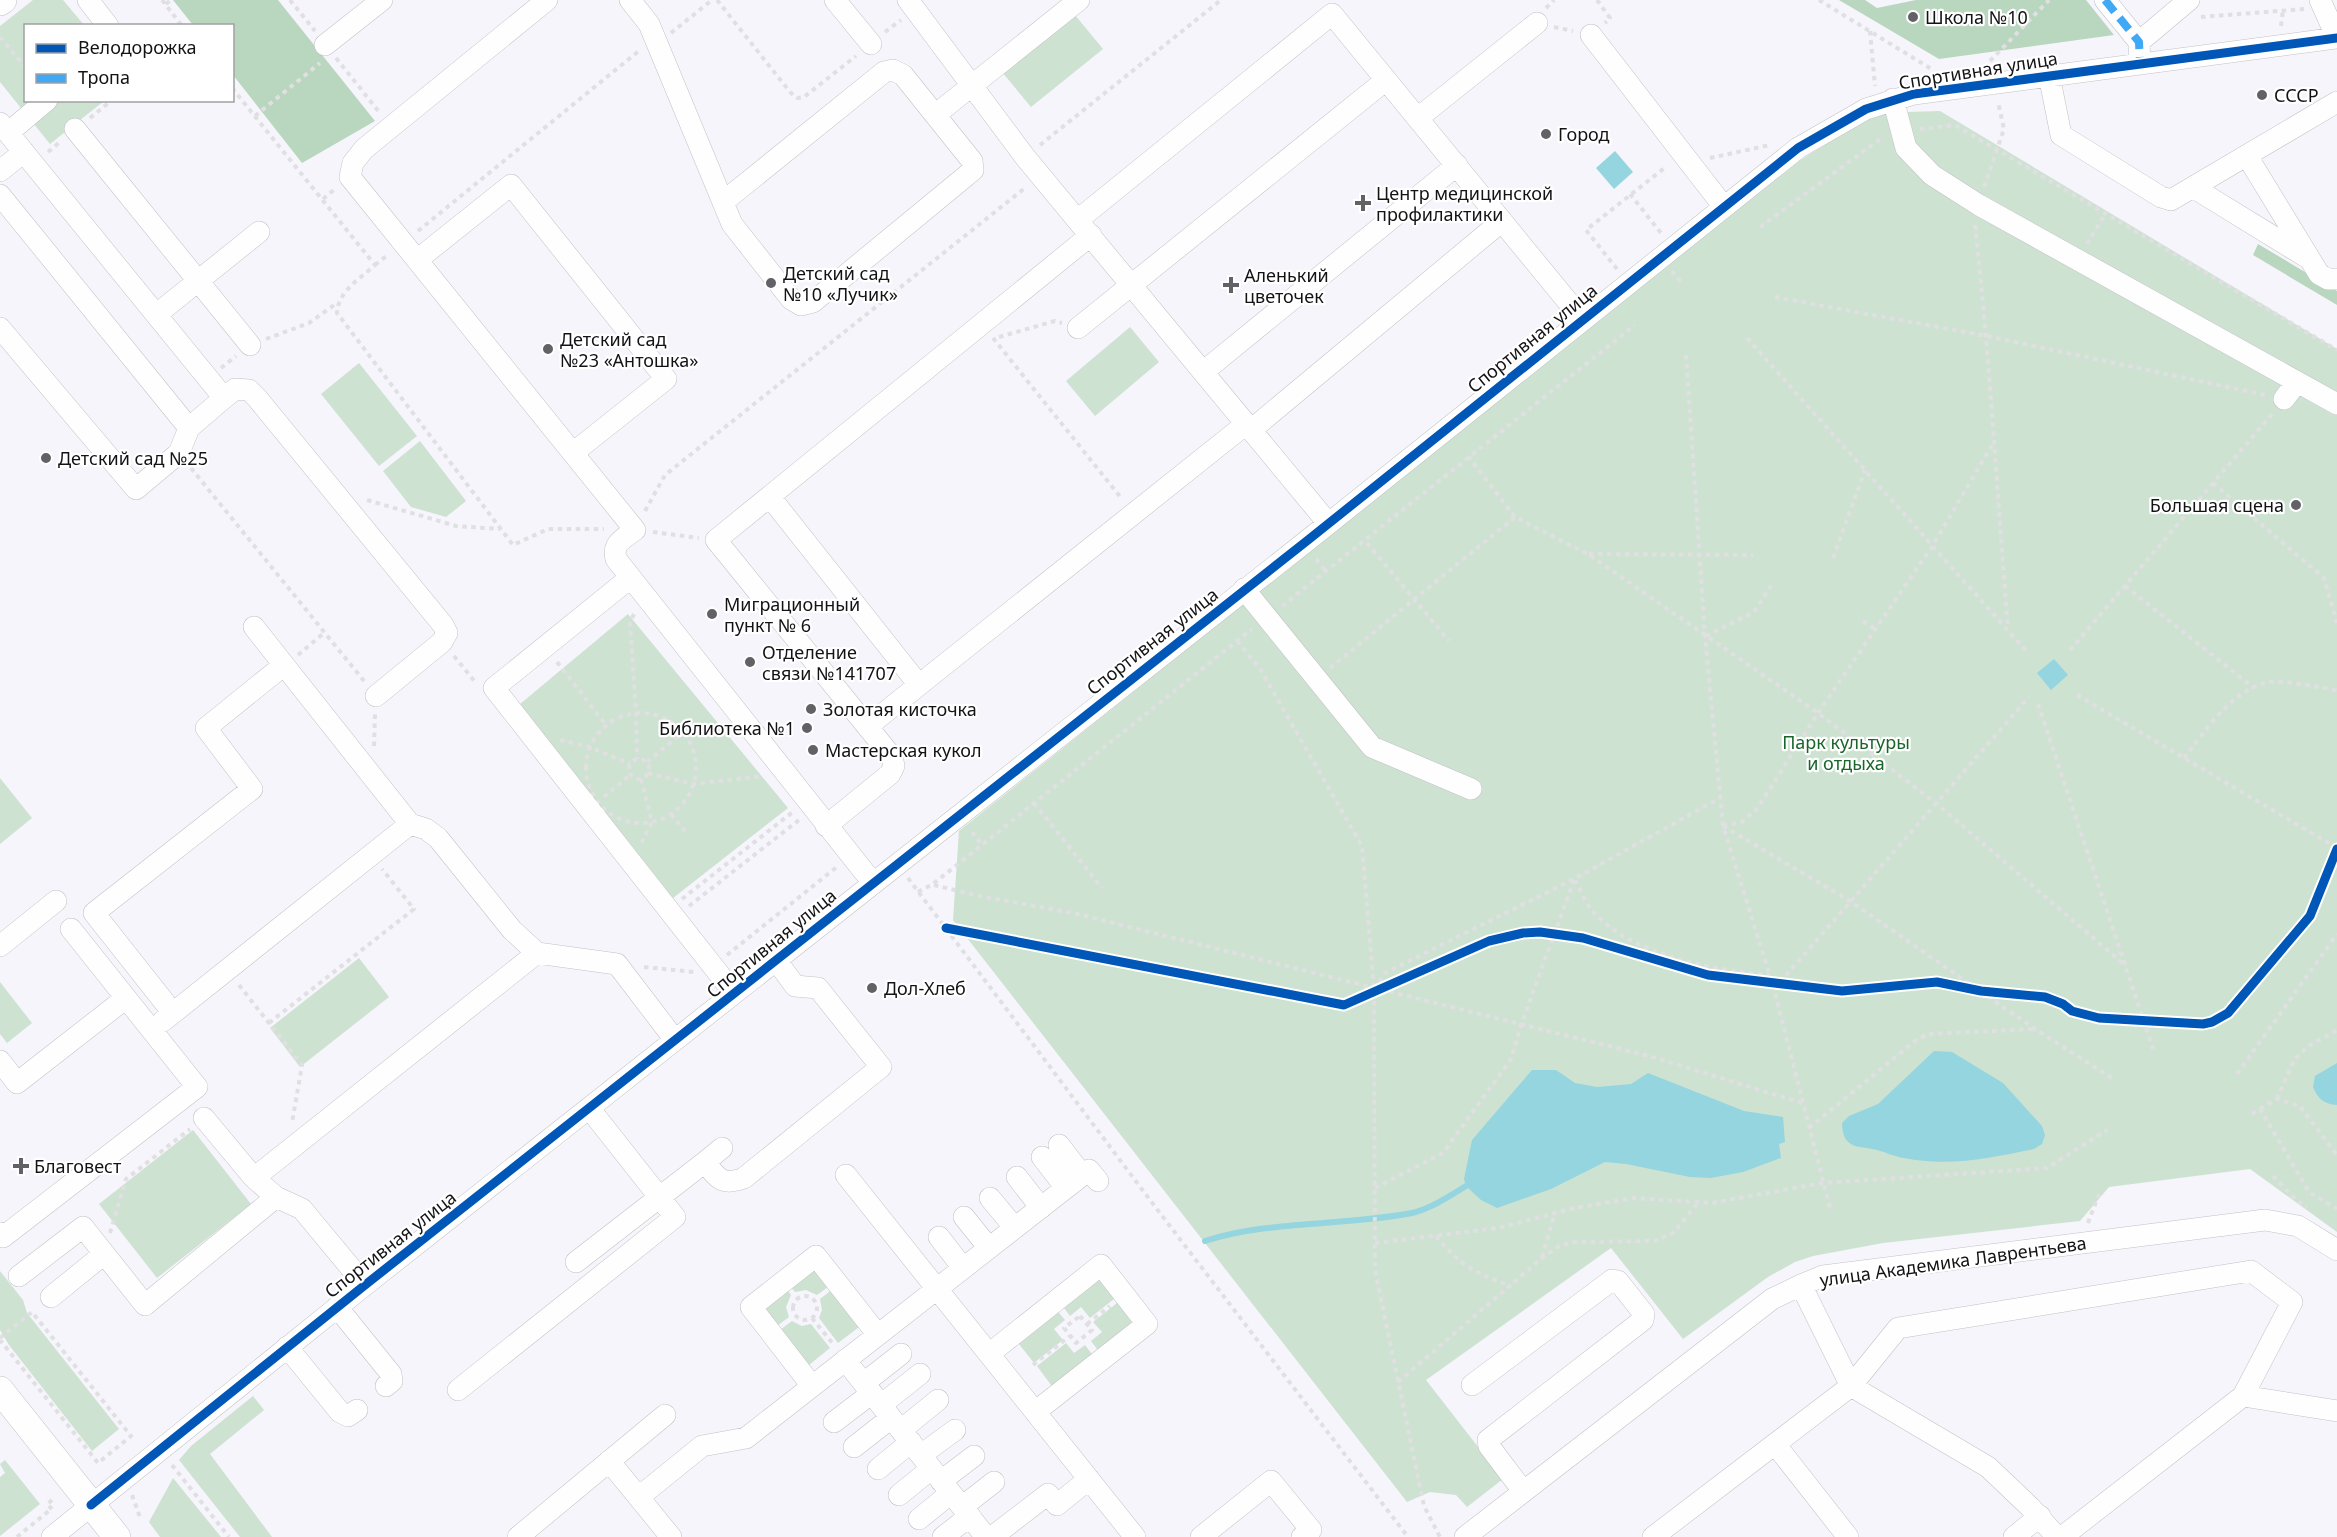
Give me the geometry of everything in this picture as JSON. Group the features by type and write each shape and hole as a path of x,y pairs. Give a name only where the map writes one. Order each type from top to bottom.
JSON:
{"main road":[{"path":"0,1390 117,1537"}],"street":[{"path":"88,0 106,24"},
{"path":"329,49 382,0"},
{"path":"547,0 364,149 353,163 350,177 635,530 617,544 614,550 616,560 873,883"},
{"path":"630,0 649,24 732,224 791,299 801,305 813,302 973,170 972,161 903,75 893,70 884,72 723,201"},
{"path":"835,0 870,44"},
{"path":"935,115 1079,0"},
{"path":"2105,0 2139,42 2140,64"},
{"path":"911,4 1025,157 1328,523"},
{"path":"2322,4 2337,38"},
{"path":"826,826 890,774 894,766 892,757 716,540 987,331 1085,227 1333,7 1386,80 1582,319"},
{"path":"2139,42 2194,9"},
{"path":"1418,118 1537,23"},
{"path":"1591,35 1724,207"},
{"name":"Спортивная улица","path":"52,1537 337,1307 1244,590 1798,148 1866,109 1893,99 2049,75 2337,38"},
{"path":"2049,75 2061,135 2161,197 2171,200 2337,102"},
{"path":"1078,328 1386,80"},
{"path":"1893,99 1898,126 1906,148 1932,175 1979,205 2078,260 2290,390 2337,404"},
{"path":"44,102 4,128 224,398"},
{"path":"75,129 250,345"},
{"path":"0,171 24,152"},
{"path":"2247,156 2319,274 2328,279 2337,279"},
{"path":"1203,372 1456,165"},
{"path":"417,260 511,185 666,379 573,453"},
{"path":"2194,188 2311,260"},
{"path":"0,195 189,428"},
{"path":"867,726 1134,513 1249,427 1502,221"},
{"path":"157,314 259,232"},
{"path":"0,328 136,489 179,453 189,428 235,389 249,390 447,633 442,642 376,696"},
{"path":"770,497 919,685"},
{"path":"637,586 545,647 494,688 734,993"},
{"path":"1244,590 1372,747 1471,789"},
{"path":"254,627 410,824 426,829 438,838 512,930 537,953 617,964 675,1040"},
{"path":"173,1013 94,913 252,789 206,728 284,665"},
{"path":"152,1030 410,824"},
{"path":"0,946 56,901"},
{"path":"0,1233 3,1237 197,1087 71,929"},
{"path":"254,1178 537,953"},
{"path":"705,1162 718,1179 731,1183 744,1178 881,1067 818,988 795,986 776,960"},
{"path":"0,1061 17,1083 126,998"},
{"path":"458,1390 675,1217 589,1108"},
{"path":"204,1118 254,1178 276,1197 302,1209 365,1285"},
{"path":"576,1262 722,1148"},
{"path":"639,1497 702,1446 746,1438 988,1248 1041,1208 1082,1181 1050,1151"},
{"path":"846,1175 1135,1537"},
{"path":"1017,1177 1041,1208"},
{"path":"863,1197 872,1178"},
{"path":"19,1276 83,1227 145,1305 276,1197"},
{"path":"990,1198 1015,1228"},
{"path":"964,1217 988,1248"},
{"name":"улица Академика Лаврентьева","path":"1465,1537 1772,1299 1823,1276 2265,1220 2298,1226 2337,1250"},
{"path":"939,1238 963,1268"},
{"path":"51,1297 104,1254"},
{"path":"812,1386 751,1306 816,1256 878,1335"},
{"path":"989,1354 1101,1265 1147,1324 1035,1412"},
{"path":"1667,1533 1775,1444 1851,1386 1898,1328 2251,1271 2292,1302 2243,1396 2062,1537"},
{"path":"1472,1385 1612,1280 1618,1281 1644,1314 1643,1320 1488,1440 1489,1446 1523,1491"},
{"path":"1801,1284 1851,1386 1988,1467 2040,1516 2057,1537"},
{"path":"337,1307 391,1374 392,1381 386,1386"},
{"path":"287,1347 340,1412 348,1416 357,1410"},
{"path":"901,1354 916,1449 943,1537"},
{"path":"845,1360 986,1537"},
{"path":"919,1519 916,1449 920,1374"},
{"path":"2243,1396 2337,1411"},
{"path":"900,1495 916,1449 938,1400"},
{"path":"518,1537 664,1415"},
{"path":"834,1422 916,1449 994,1482"},
{"path":"878,1469 955,1430"},
{"path":"1775,1444 1848,1537"},
{"path":"854,1447 916,1449 974,1456"},
{"path":"609,1461 671,1537"},
{"path":"992,1537 1048,1494 1057,1505 1089,1479"},
{"path":"1201,1537 1271,1480 1311,1530 1302,1537"},
{"path":"2014,1537 2040,1516"}],"path":[{"path":"162,0 181,24"},
{"path":"166,4 171,0"},
{"path":"290,0 390,126"},
{"path":"208,378 250,345 309,323 337,303 342,294 375,265 654,39 664,39 715,0 797,98 804,97 870,44 911,4"},
{"path":"1025,157 1221,0"},
{"path":"1819,0 1933,70"},
{"path":"1990,61 2049,0"},
{"path":"2194,9 2283,10 2322,4"},
{"path":"2281,26 2283,10"},
{"path":"1870,31 1875,86"},
{"path":"0,37 24,66"},
{"path":"255,116 329,49"},
{"path":"234,90 375,265"},
{"path":"1997,96 2004,129 1974,217 1987,336 2008,628"},
{"path":"1760,227 1898,126 1916,129 1954,124 2337,350"},
{"path":"1617,269 1586,230 1665,166 1774,144"},
{"path":"635,530 665,475 1023,188 1050,186"},
{"path":"1630,194 1661,234"},
{"path":"2078,260 2105,214"},
{"path":"1670,267 1680,282"},
{"path":"1775,297 2290,390 2070,650"},
{"path":"337,303 337,313 513,545 548,529 635,530 716,540"},
{"path":"987,331 1056,321 1078,328"},
{"path":"987,331 1134,513"},
{"path":"1747,338 2029,654"},
{"path":"1686,355 1705,636 1723,826 1774,983 1802,1103 1831,1212"},
{"path":"1723,826 1742,822 1757,809 1818,713 1933,545 1993,444"},
{"path":"179,453 376,696 372,774"},
{"path":"1468,456 1515,517 1588,554 1818,713 1936,804 2126,966"},
{"path":"1833,558 1865,470"},
{"path":"2213,483 2324,578 2337,623"},
{"path":"366,500 456,526 501,529"},
{"path":"1317,678 1515,517"},
{"path":"1367,543 1449,641"},
{"path":"1588,554 1753,555"},
{"path":"1315,557 1325,570"},
{"path":"2125,585 2254,688"},
{"path":"637,586 630,622 637,759"},
{"path":"1705,636 1754,612 1771,586"},
{"path":"1863,621 1875,629"},
{"path":"284,665 325,632"},
{"path":"1237,641 1259,667 1362,846 1375,991 1375,1270 1424,1506 1440,1537"},
{"path":"545,647 606,725"},
{"path":"467,672 475,681"},
{"path":"2184,758 2214,720 2233,702 2269,681 2337,690"},
{"path":"2077,695 2337,849 2333,860"},
{"path":"1774,983 1850,901 2029,697"},
{"path":"2038,704 2153,1049"},
{"path":"627,715 658,716 682,733 690,744 695,760 693,784 686,799 671,814 652,822 628,822 606,811 598,802 586,778 587,756 597,735 606,725 627,715"},
{"path":"647,762 682,733"},
{"path":"530,734 590,747 630,764"},
{"path":"637,759 647,762"},
{"path":"630,764 637,759"},
{"path":"647,762 648,773"},
{"path":"630,764 631,774"},
{"path":"641,778 648,773 693,784 785,774"},
{"path":"598,802 631,774"},
{"path":"631,774 641,778"},
{"path":"632,864 652,822 641,778"},
{"path":"1375,991 1385,973 1574,879 1720,798"},
{"path":"1034,803 1102,888"},
{"path":"671,914 752,856 810,805"},
{"path":"671,914 810,805"},
{"path":"671,814 684,831"},
{"path":"1723,826 1850,901 2035,1029 2115,1080"},
{"path":"972,832 982,845"},
{"path":"269,1023 414,909 371,855"},
{"path":"752,856 756,861"},
{"path":"617,964 716,970 851,856"},
{"path":"906,875 1150,1200 1408,1537"},
{"path":"1375,1188 1443,1153 1511,1059 1574,879"},
{"path":"1574,879 1590,908 1631,940 1681,960 1774,983"},
{"path":"918,891 933,884 979,896 1047,907 1375,991 1649,1056 1802,1103"},
{"path":"946,928 957,930"},
{"path":"2237,1074 2337,934"},
{"path":"1640,955 1708,975 1790,985"},
{"path":"227,970 302,1065 287,1152"},
{"path":"1364,996 1398,981"},
{"path":"1959,987 1981,992 2003,993"},
{"path":"2133,1020 2156,1021"},
{"path":"1809,1128 1915,1041 1928,1034 2035,1029"},
{"path":"2252,1114 2277,1099 2294,1060 2307,1047 2337,1030"},
{"path":"2277,1099 2300,1106 2337,1155"},
{"path":"2260,1109 2309,1192 2337,1209"},
{"path":"104,1254 126,1179 204,1118"},
{"path":"1375,1242 1498,1228 1555,1213 1633,1198 1711,1203 1823,1183 2047,1168 2107,1130"},
{"path":"2273,1176 2296,1200 2313,1211"},
{"path":"1398,1382 1558,1246 1574,1242 1655,1241 1673,1233 1697,1203"},
{"path":"1542,1258 1555,1213"},
{"path":"1436,1236 1455,1259 1471,1270 1510,1286"},
{"path":"1087,1324 1124,1294"},
{"path":"808,1296 814,1300 817,1311 812,1318 805,1321 795,1316 792,1308 797,1298 808,1296"},
{"path":"32,1312 131,1436 98,1463 0,1339 32,1312"},
{"path":"1080,1316 1087,1324 1092,1330 1076,1343 1064,1328 1080,1316"},
{"path":"812,1318 845,1360"},
{"path":"1033,1365 1070,1336"},
{"path":"105,1457 111,1464"},
{"path":"171,1464 230,1537"},
{"path":"130,1488 141,1520"},
{"path":"48,1504 55,1498"},
{"path":"17,1537 51,1509"}],"green space":[{"path":"33,0 63,0 83,24 24,24 24,102 103,102 50,144 0,82 0,26"},
{"path":"173,0 278,0 375,121 302,163 234,76 234,24 192,24"},
{"path":"1839,0 1865,0 1877,8 1916,0 2086,0 2114,35 1939,59"},
{"path":"1075,15 1103,49 1031,107 1002,72"},
{"name":"Парк культуры и отдыха","path":"1940,111 2337,349 2337,1232 2250,1169 2109,1187 2080,1221 1883,1243 1813,1256 1795,1262 1768,1277 1683,1339 1611,1248 1426,1380 1503,1479 1467,1507 1456,1495 1430,1492 1407,1502 953,920 959,831 1799,161 1876,113"},
{"path":"2258,244 2337,291 2337,305 2253,255"},
{"path":"1130,327 1159,362 1095,416 1066,381"},
{"path":"359,363 417,436 379,466 321,394"},
{"path":"420,441 466,501 446,517 411,507 383,471"},
{"path":"628,614 788,808 673,898 520,704"},
{"path":"0,778 32,818 0,844"},
{"path":"359,958 389,997 300,1067 270,1028"},
{"path":"0,982 32,1023 7,1043 0,1034"},
{"path":"193,1130 251,1204 157,1278 99,1204"},
{"path":"814,1262 832,1284 817,1295 806,1290 795,1292 787,1282"},
{"path":"0,1271 23,1300 27,1313 119,1429 92,1451 9,1345 0,1330"},
{"path":"1101,1272 1119,1295 1090,1318 1081,1307 1070,1316 1061,1304"},
{"path":"784,1285 791,1295 786,1307 789,1317 773,1329 756,1307"},
{"path":"834,1288 863,1324 838,1343 819,1318 822,1310 820,1299"},
{"path":"1122,1299 1140,1322 1100,1353 1091,1341 1102,1332 1093,1322"},
{"path":"1055,1308 1065,1320 1054,1329 1063,1340 1034,1363 1015,1339"},
{"path":"792,1321 802,1326 811,1324 830,1348 804,1369 776,1333"},
{"path":"1066,1343 1074,1353 1085,1345 1094,1357 1054,1389 1037,1366"},
{"path":"253,1396 264,1410 210,1454 272,1537 240,1537 179,1460 191,1446"},
{"path":"5,1460 40,1504 0,1536 0,1477 5,1473 0,1464"},
{"path":"173,1478 221,1537 160,1537 149,1522"}],"water":[{"path":"1615,151 1633,172 1614,189 1596,168"},
{"path":"2054,659 2068,675 2051,690 2037,673"},
{"path":"1934,1051 1952,1052 2003,1083 2042,1126 2045,1135 2042,1144 2034,1149 2002,1155 1937,1162 1901,1157 1848,1142 1842,1123 1849,1116 1878,1104"},
{"path":"2337,1063 2337,1105 2322,1100 2313,1087 2315,1076"},
{"path":"1532,1070 1556,1070 1575,1083 1597,1087 1631,1084 1648,1073 1744,1111 1783,1117 1785,1142 1779,1144 1781,1158 1743,1172 1711,1178 1690,1177 1605,1162 1551,1189 1497,1208 1481,1200 1466,1186 1464,1179 1472,1140"}],"waterway":[{"path":"1205,1241 1230,1234 1282,1226 1361,1220 1412,1213 1433,1205 1466,1186"}],"marked path":[{"path":"2105,0 2139,42 2140,64"}],"cycle path":[{"path":"91,1505 365,1285 1308,540 1798,148 1866,109 1914,94 2337,38"},
{"path":"946,928 1344,1005 1489,941 1523,933 1540,932 1583,938 1708,975 1842,991 1937,982 1981,991 2045,997 2063,1004 2072,1011 2099,1018 2203,1024 2228,1013 2310,916 2337,849"}],"place":[{"name":"Школа №10","path":"1913,17"},
{"name":"СССР","path":"2262,95"},
{"name":"Город","path":"1546,134"},
{"name":"Центр медицинской профилактики","path":"1363,203"},
{"name":"Детский сад №10 «Лучик»","path":"771,283"},
{"name":"Аленький цветочек","path":"1231,285"},
{"name":"Детский сад №23 «Антошка»","path":"548,349"},
{"name":"Детский сад №25","path":"46,458"},
{"name":"Большая сцена","path":"2296,505"},
{"name":"Миграционный пункт № 6","path":"712,614"},
{"name":"Отделение связи №141707","path":"750,662"},
{"name":"Золотая кисточка","path":"811,709"},
{"name":"Библиотека №1","path":"807,728"},
{"name":"Мастерская кукол","path":"813,750"},
{"name":"Дол-Хлеб","path":"872,988"},
{"name":"Благовест","path":"21,1166"}]}
